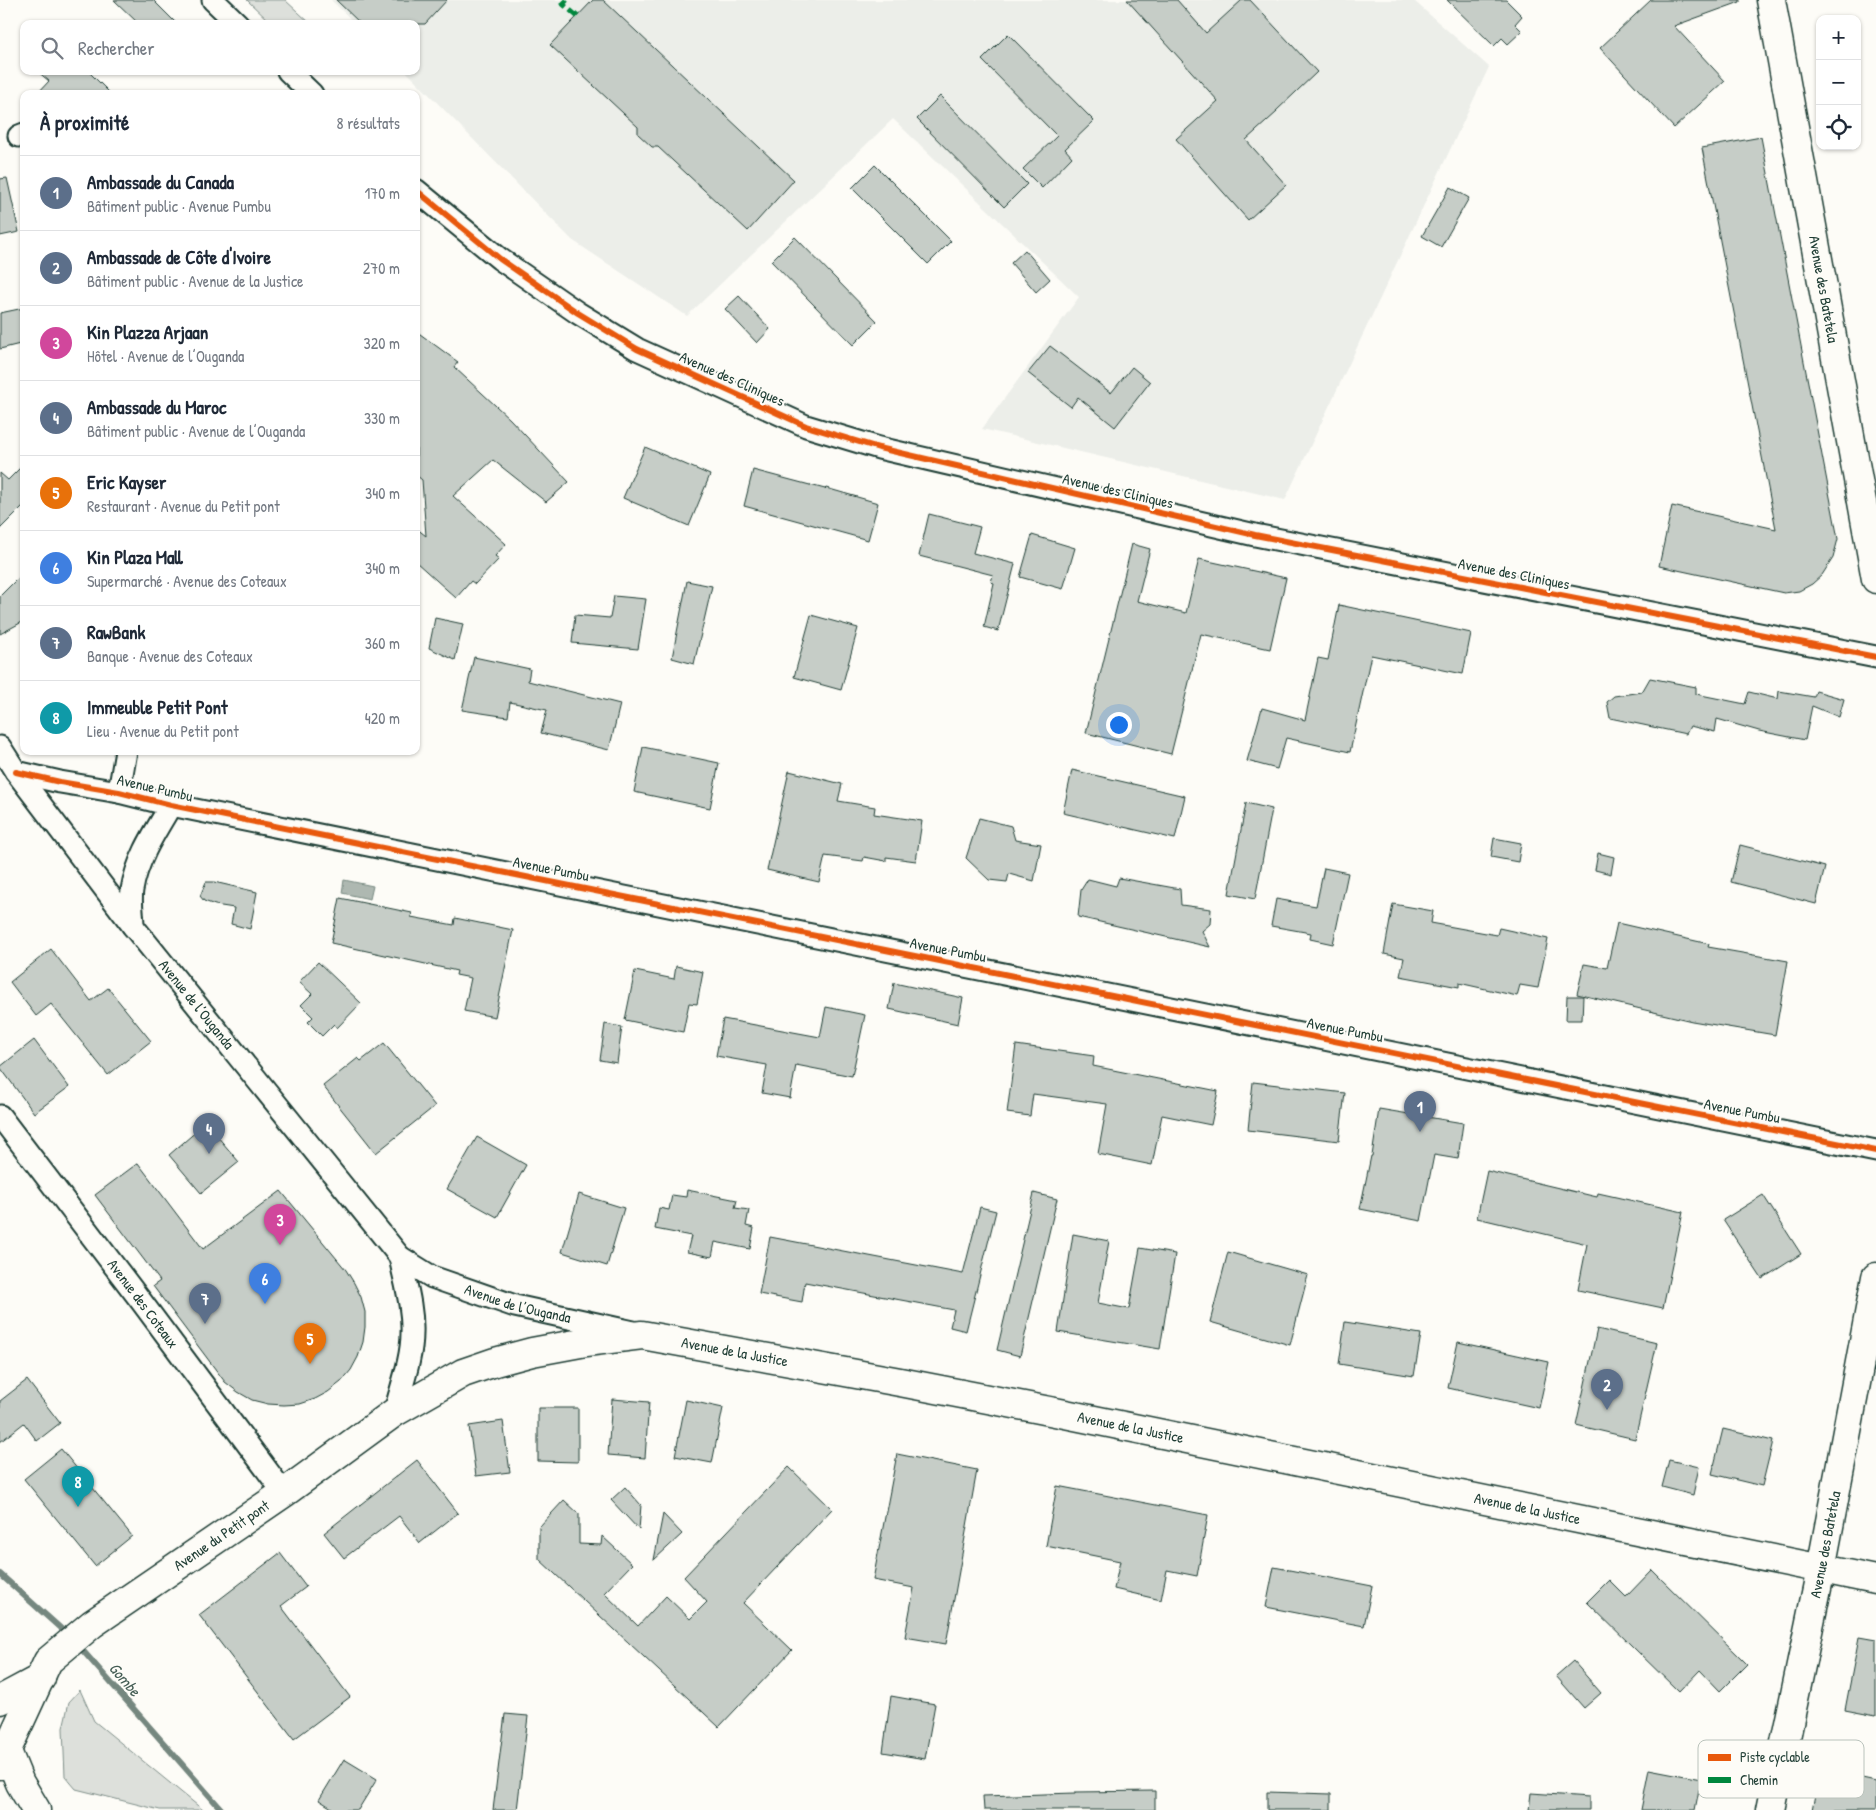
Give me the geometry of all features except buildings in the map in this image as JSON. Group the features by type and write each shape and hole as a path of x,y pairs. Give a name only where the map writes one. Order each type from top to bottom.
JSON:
{"main road":[{"name":"Avenue des Batetela","path":"1771,0 1876,579"},
{"name":"Avenue des Batetela","path":"1786,1740 1821,1570 1876,1277"},
{"name":"Avenue de la Justice","path":"395,1412 463,1374 495,1362 532,1352 586,1342 642,1335 1065,1414 1876,1580"},
{"name":"Avenue du Petit pont","path":"45,1669 92,1624 284,1493 395,1412"},
{"path":"0,1700 45,1669"},
{"path":"36,1810 4,1758 45,1669"}],"street":[{"path":"213,0 234,20"},
{"path":"292,75 308,90"},
{"name":"Avenue des Cliniques","path":"420,193 500,259 578,313 637,349 806,426 879,448 1255,536 1876,657"},
{"name":"Avenue de l’Ouganda","path":"0,747 16,772 133,926 400,1257 432,1276 516,1306 642,1335"},
{"path":"119,792 125,755"},
{"name":"Avenue Pumbu","path":"16,772 1876,1151"},
{"path":"133,926 132,892 138,866 147,846 171,805"},
{"name":"Avenue des Coteaux","path":"0,1116 142,1300 284,1493"},
{"name":"Avenue de l’Ouganda","path":"395,1412 412,1334 410,1306 400,1257"}],"shaded area":[{"path":"247,0 285,0 307,20 268,20"},
{"path":"331,0 1413,0 1489,67 1285,500 982,429 1079,297 893,119 687,316 572,240 410,75 420,75 420,20 352,20"},
{"path":"344,880 373,886 370,899 342,893"},
{"path":"80,1690 94,1721 203,1810 160,1810 76,1789 65,1776 63,1728 69,1702"}],"waterway":[{"name":"Gombe","path":"0,1574 68,1635"},
{"name":"Gombe","path":"77,1644 222,1810"}],"marked path":[{"path":"567,0 563,4 578,17"}],"cycle path":[{"path":"420,193 500,259 578,313 637,349 806,426 879,448 1255,535 1876,657"},
{"path":"16,772 1876,1151"}],"place":[{"name":"Ambassade du Canada","path":"1420,1132"},
{"name":"Ambassade du Maroc","path":"209,1154"},
{"name":"Kin Plazza Arjaan","path":"280,1245"},
{"name":"Kin Plaza Mall","path":"265,1304"},
{"name":"RawBank","path":"205,1324"},
{"name":"Eric Kayser","path":"310,1364"},
{"name":"Ambassade de Côte d'Ivoire","path":"1607,1410"},
{"name":"Immeuble Petit Pont","path":"78,1507"}]}
